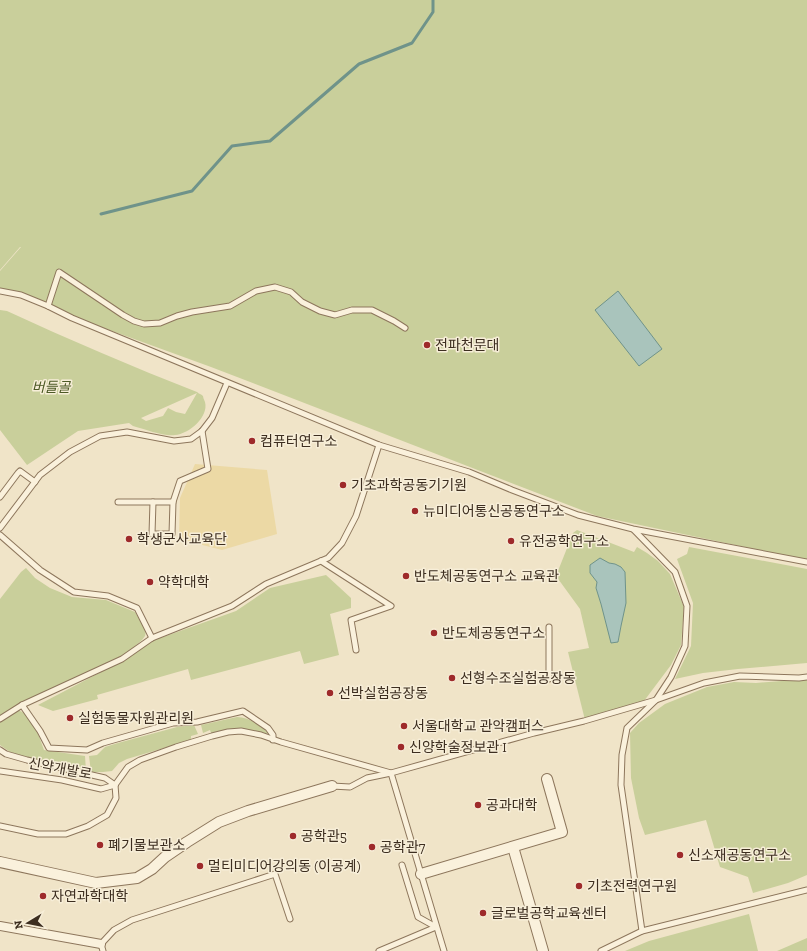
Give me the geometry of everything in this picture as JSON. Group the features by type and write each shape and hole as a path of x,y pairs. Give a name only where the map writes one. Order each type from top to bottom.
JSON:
{"street":[{"path":"421,874 562,832 547,779"},
{"path":"0,862 96,883 136,878 152,869 165,857 219,822 248,811 332,786"},
{"path":"513,846 543,951"},
{"path":"0,926 102,948"}],"lane":[{"path":"48,306 59,272 123,315 144,324 160,323 176,316 192,312 230,306 256,291 275,287 291,292 302,302 320,311 335,315 352,310 372,310 405,328"},
{"path":"0,291 21,295 227,383 379,445 469,472 578,515 633,529 807,562"},
{"path":"0,528 40,475 70,452 100,436 127,432 174,441 191,439 202,431 212,418 227,383"},
{"path":"153,502 152,534 172,534 173,502 180,481 208,469 202,431"},
{"path":"0,719 22,705 122,659 152,638 232,606 266,584 328,558 342,543 356,516 379,445"},
{"path":"0,497 20,471 35,482"},
{"path":"118,502 173,502"},
{"path":"0,518 5,522"},
{"path":"633,529 675,572 687,606 685,646 671,677 656,700 627,728 622,755 621,785 642,931"},
{"path":"0,535 40,570 74,592 108,596 137,608 152,638"},
{"path":"321,561 391,606 351,620 356,650"},
{"path":"549,627 549,679"},
{"path":"332,786 350,787 367,778 391,773 534,733 584,721 656,700 704,683 740,676 807,677"},
{"path":"22,705 40,731 48,748 87,750 103,743 173,723 197,722 243,711 268,728 273,735 273,740"},
{"path":"0,826 38,834 66,834 88,826 107,815 116,798 115,785 128,767 140,760 176,747 228,732 261,735 273,740 391,773"},
{"path":"0,750 6,754 27,760 105,778 115,785"},
{"name":"신약개발로","path":"0,771 62,780 101,789 115,785"},
{"path":"391,773 444,951"},
{"path":"402,866 418,917 436,927"},
{"path":"102,948 114,930 132,920 275,874 290,919"},
{"path":"601,951 642,931 807,890"},
{"path":"379,951 436,927"}],"green space":[{"path":"0,0 807,0 807,560 597,516 211,367 49,308 50,304 29,296 0,289 0,271 21,247 0,270"},
{"name":"버들골","path":"0,310 7,311 102,353 197,392 203,396 205,402 204,413 201,419 186,432 171,435 160,434 133,426 129,423 78,431 27,465 0,430","holes":["197,393 185,414 168,408 163,416 146,421 141,418"]},
{"path":"577,530 634,552 637,547 647,553 658,561 670,574 684,607 681,645 671,665 644,701 585,720 568,652 589,648 580,609 556,576 573,533","holes":["609,563 616,564 621,626 618,642 601,604 596,588 597,582"]},
{"path":"689,547 807,569 807,663 703,673 675,679 691,646 693,603 677,559 687,554"},
{"path":"26,568 35,578 50,588 72,597 106,600 135,612 146,631 142,640 126,654 0,716 0,599 21,572"},
{"path":"326,575 351,598 351,608 330,614 339,655 304,664 300,651 191,680 188,669 97,695 98,699 53,711 38,705 124,660 152,641 236,611 270,588"},
{"path":"807,679 807,875 788,883 753,893 748,877 720,867 706,820 645,835 639,818 631,778 630,733 639,723 665,704 707,687 734,682 756,683"},
{"path":"16,710 26,715 30,720 37,732 44,750 85,756 86,771 39,761 10,752 0,745 0,722"},
{"path":"237,717 246,718 254,722 269,734 240,729 211,733 210,730 203,733 201,725"},
{"path":"194,725 198,734 191,736 191,740 127,759 119,763 112,771 91,772 89,756 97,755 105,747 177,727"},
{"path":"749,914 758,951 625,951 649,941"},
{"path":"807,938 807,951 777,951"}],"sand":[{"path":"195,464 267,470 277,534 222,550 179,539 180,498"}],"water":[{"path":"618,291 662,349 639,366 595,310"},
{"path":"600,558 621,567 625,572 626,603 618,642 611,643 596,588 597,582 590,573 590,565"}],"waterway":[{"path":"101,214 192,191 232,146 270,141 359,64 412,43 433,12 433,0"}],"place":[{"name":"전파천문대","path":"427,345"},
{"name":"컴퓨터연구소","path":"252,441"},
{"name":"기초과학공동기기원","path":"343,485"},
{"name":"뉴미디어통신공동연구소","path":"415,511"},
{"name":"학생군사교육단","path":"129,539"},
{"name":"유전공학연구소","path":"511,541"},
{"name":"반도체공동연구소 교육관","path":"406,576"},
{"name":"약학대학","path":"150,582"},
{"name":"반도체공동연구소","path":"434,633"},
{"name":"선형수조실험공장동","path":"452,678"},
{"name":"선박실험공장동","path":"330,693"},
{"name":"실험동물자원관리원","path":"70,718"},
{"name":"서울대학교 관악캠퍼스","path":"404,726"},
{"name":"신양학술정보관 I","path":"401,747"},
{"name":"공과대학","path":"478,805"},
{"name":"공학관5","path":"293,836"},
{"name":"폐기물보관소","path":"100,845"},
{"name":"공학관7","path":"372,847"},
{"name":"신소재공동연구소","path":"680,855"},
{"name":"멀티미디어강의동 (이공계)","path":"200,866"},
{"name":"기초전력연구원","path":"579,886"},
{"name":"자연과학대학","path":"43,896"},
{"name":"글로벌공학교육센터","path":"483,913"}]}
